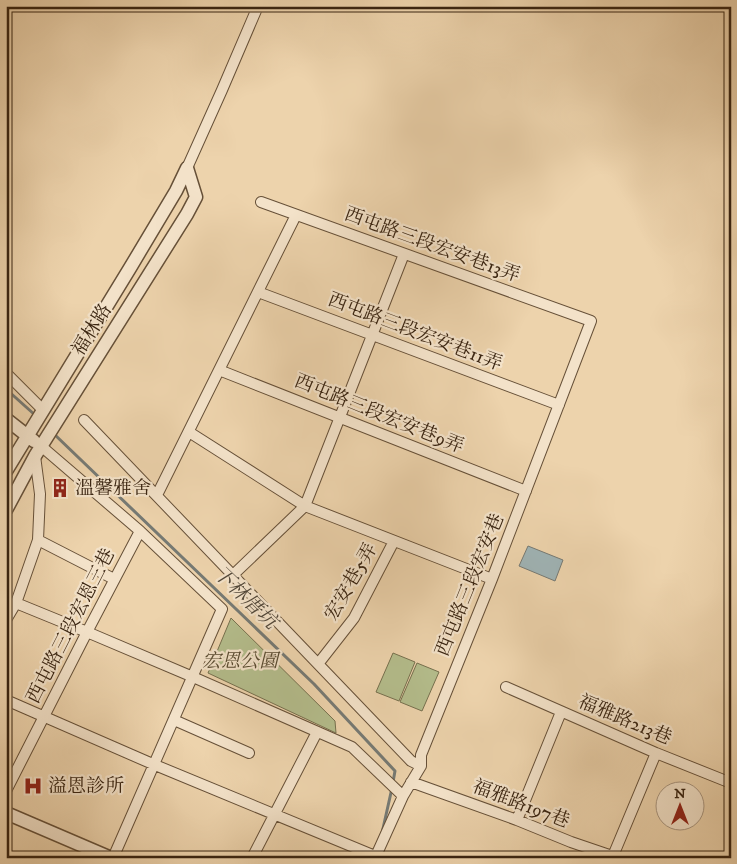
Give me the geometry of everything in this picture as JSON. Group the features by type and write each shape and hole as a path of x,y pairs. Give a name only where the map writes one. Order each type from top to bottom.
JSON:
{"street":[{"name":"福林路","path":"6,471 171,199 187,168 258,6"},
{"name":"福林路","path":"6,510 38,451 196,196 187,168"},
{"name":"西屯路三段宏安巷13弄","path":"261,202 591,321"},
{"path":"157,495 296,215"},
{"path":"233,575 305,506 404,254"},
{"name":"西屯路三段宏安巷11弄","path":"258,292 559,405"},
{"name":"西屯路三段宏安巷","path":"377,857 403,796 421,766 421,755 492,579 591,321"},
{"name":"西屯路三段宏安巷9弄","path":"219,370 526,491"},
{"path":"6,373 39,416"},
{"path":"6,419 27,436 38,451 140,531 222,609 155,765 112,858 6,813"},
{"path":"84,420 411,760 421,766"},
{"path":"189,432 305,506 492,579"},
{"path":"6,620 16,603 38,540 40,494 38,451"},
{"name":"西屯路三段宏恩三巷","path":"6,791 140,531"},
{"path":"38,540 114,579"},
{"name":"宏安巷5弄","path":"318,664 354,618 394,541"},
{"path":"16,603 193,677 352,748 403,796"},
{"name":"福雅路213巷","path":"506,687 656,753 731,783"},
{"path":"6,700 155,765 377,857"},
{"path":"517,820 562,712"},
{"path":"174,720 249,753"},
{"path":"252,858 317,732"},
{"path":"616,857 656,753"},
{"name":"福雅路197巷","path":"411,782 616,857"}],"green space":[{"name":"宏恩公園","path":"231,618 335,721 336,733 208,673"},
{"path":"393,653 415,662 399,701 376,692"},
{"path":"417,663 439,672 422,711 400,702"}],"shaded area":[{"path":"528,546 563,560 555,581 519,566"}],"waterway":[{"name":"下林厝坑","path":"6,389 35,415"},
{"name":"下林厝坑","path":"54,434 314,684 395,771 393,782"},
{"name":"下林厝坑","path":"382,833 392,788"}],"place":[{"name":"溫馨雅舍","path":"60,488"},
{"name":"溢恩診所","path":"33,786"}]}
